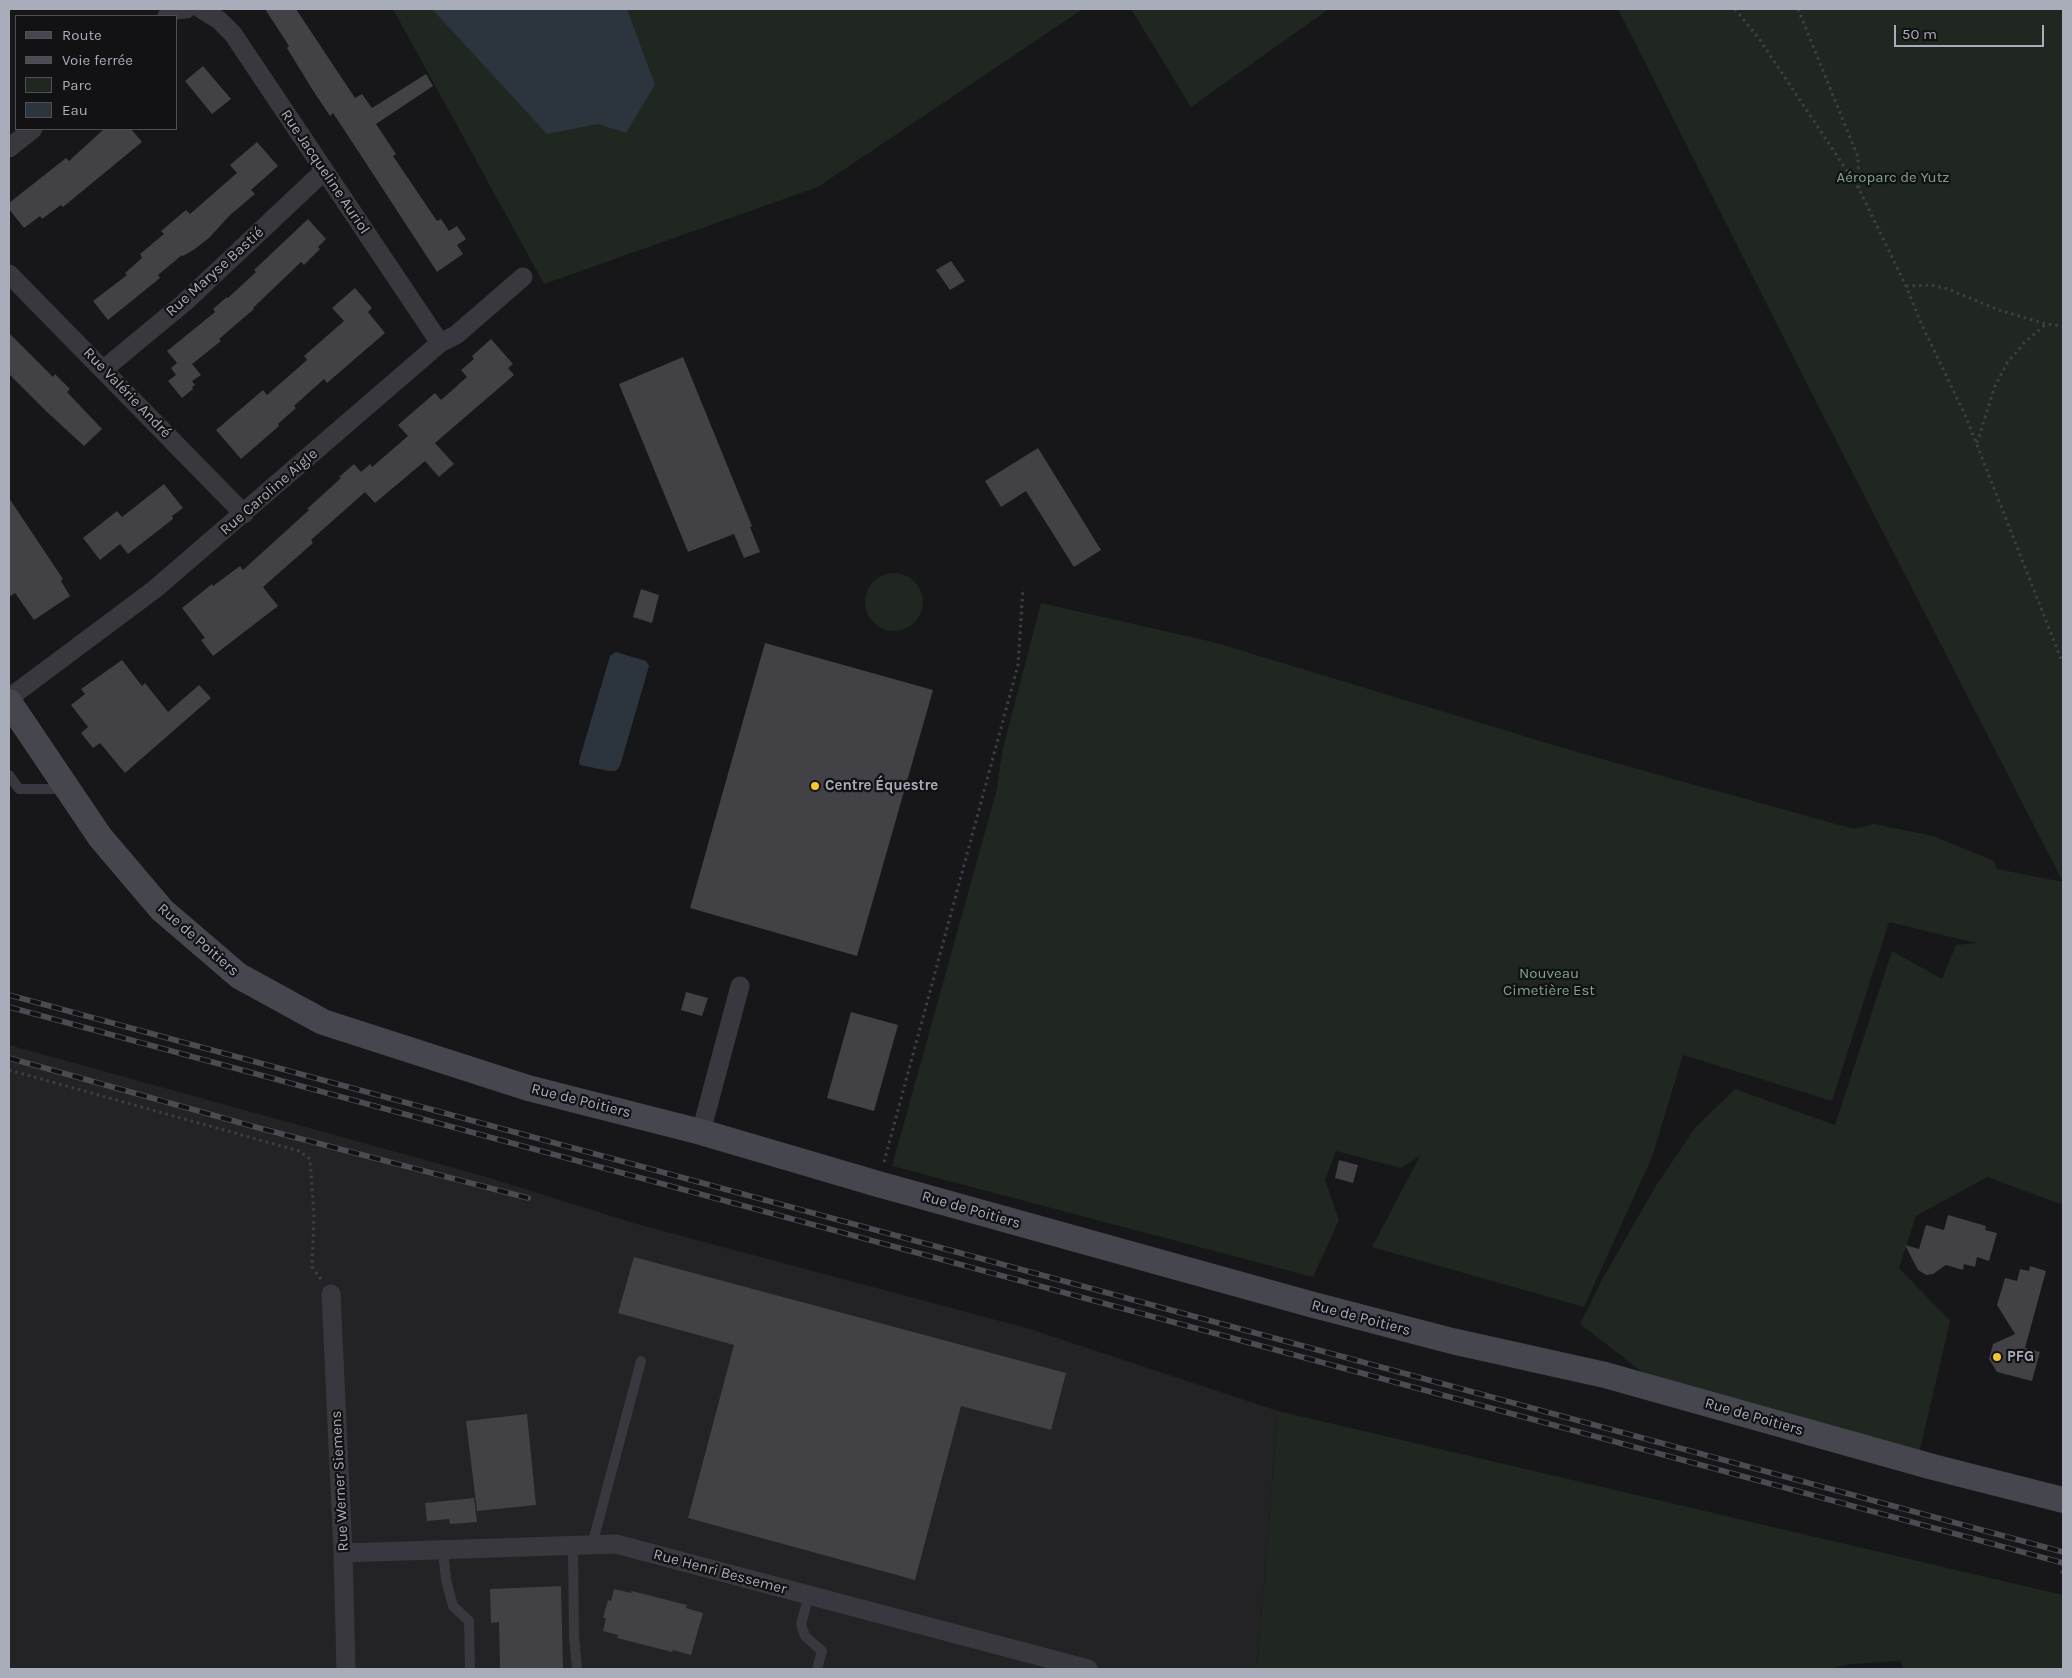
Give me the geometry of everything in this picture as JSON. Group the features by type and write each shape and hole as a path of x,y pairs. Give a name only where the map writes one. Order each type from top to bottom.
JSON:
{"street":[{"path":"168,15 174,10 186,9"},
{"name":"Rue Jacqueline Auriol","path":"201,9 219,20 233,34 440,343"},
{"path":"9,148 32,130"},
{"name":"Rue Maryse Bastié","path":"104,369 185,302 324,172"},
{"name":"Rue Valérie André","path":"9,274 244,514"},
{"name":"Rue Caroline Aigle","path":"9,698 156,590 440,343 456,335 523,277"},
{"name":"Rue de Poitiers","path":"9,702 100,837 162,910 239,976 323,1022 528,1088 701,1132 878,1184 1310,1304 1452,1342 1605,1375 1942,1470 2063,1500"},
{"path":"701,1132 740,986"},
{"name":"Rue Werner Siemens","path":"331,1294 343,1553 346,1669"},
{"name":"Rue Henri Bessemer","path":"343,1553 616,1544 1088,1669"}],"lane":[{"path":"9,775 19,789 68,789"},
{"path":"592,1545 642,1362"},
{"path":"573,1546 574,1636 578,1669"},
{"path":"443,1550 446,1580 453,1606 470,1621 470,1669"},
{"path":"809,1595 801,1624 806,1636 822,1651 817,1669"}],"path":[{"path":"1735,9 1760,40 1859,189 1906,286 1977,444 2063,664"},
{"path":"1798,9 1858,157 1859,189"},
{"path":"1906,286 1931,285 1939,287 1999,310 2046,324 2063,326"},
{"path":"1977,444 1995,386 2007,363 2024,343 2046,324"},
{"path":"878,1184 1018,665 1023,588"},
{"path":"9,1070 299,1151 310,1159 314,1215 312,1267 331,1294"}],"shaded area":[{"path":"9,1045 483,1176 637,1224 1030,1329 1278,1411 1257,1669 9,1669"}],"green space":[{"path":"393,9 1083,9 818,187 544,284"},
{"path":"1131,9 1329,9 1191,107"},
{"name":"Aéroparc de Yutz","path":"1618,9 2063,9 2063,882 1808,386"},
{"path":"888,573 900,573 915,581 923,596 923,608 915,623 900,631 888,631 873,623 865,608 865,596 873,581"},
{"name":"Nouveau Cimetière Est","path":"1041,603 1213,642 1580,753 1854,829 1874,824 1933,836 1994,861 1997,869 2063,882 2063,1205 1987,1177 1916,1216 1899,1268 1950,1321 1918,1458 1667,1391 1580,1324 1603,1278 1657,1184 1695,1128 1735,1089 1835,1125 1892,951 1942,979 1956,945 1976,943 1889,922 1832,1101 1683,1055 1652,1157 1584,1307 1372,1247 1420,1156 1401,1168 1336,1151 1325,1180 1339,1220 1313,1277 892,1166 997,789 1002,752"},
{"path":"1278,1411 2063,1595 2063,1669 1904,1669 1900,1661 1851,1664 1830,1669 1257,1669"}],"water":[{"path":"432,9 627,9 655,85 626,133 598,124 547,134"},
{"path":"616,652 646,661 649,666 620,766 616,771 609,771 580,765 579,761 610,656"}],"building":[{"path":"265,9 296,9 355,98 362,94 372,108 426,74 433,86 376,124 396,154 393,156 437,221 441,219 449,231 457,226 466,239 457,245 463,254 437,272 333,113 330,116 312,89 287,48 289,46"},
{"path":"203,66 231,99 212,114 185,81"},
{"path":"103,130 132,130 142,142 63,207 61,205 42,219 40,216 24,228 9,209 9,203 66,158 69,161"},
{"path":"257,142 278,166 251,190 255,194 230,215 210,237 195,249 182,255 158,275 160,278 108,320 93,301 127,275 125,273 142,258 140,254 164,234 161,231 186,210 190,214 237,173 230,165"},
{"path":"308,219 326,239 318,247 320,249 304,265 301,262 254,309 219,339 221,341 192,364 201,375 192,381 195,385 192,387 193,389 182,398 168,381 176,375 171,368 177,363 167,351 215,312 213,309 256,272 254,270"},
{"path":"951,261 965,281 950,290 936,270"},
{"path":"355,288 372,308 368,312 385,333 327,383 324,379 294,406 296,408 278,424 279,426 241,459 216,430 263,390 267,395 307,360 304,356 344,321 332,308"},
{"path":"9,333 53,377 55,374 70,389 67,392 102,429 84,446 9,374"},
{"path":"491,339 513,364 508,368 514,375 435,443 454,464 439,477 425,461 375,503 365,492 311,540 313,543 263,587 278,606 213,656 201,640 205,638 182,608 212,584 213,586 240,566 243,570 309,510 307,509 354,464 361,472 370,464 372,467 408,436 398,425 435,393 441,400 467,377 461,370 474,359 472,356"},
{"path":"683,357 752,526 750,527 760,552 744,558 734,534 688,552 619,384"},
{"path":"1038,448 1101,550 1074,567 1026,491 1001,507 985,481"},
{"path":"164,484 183,508 172,516 173,519 128,554 120,544 100,560 83,538 117,511 122,517"},
{"path":"9,498 63,579 61,581 70,596 34,620 15,593 9,597"},
{"path":"641,589 659,595 652,623 633,617"},
{"name":"Centre Équestre","path":"765,643 933,690 857,956 690,908"},
{"path":"122,660 142,686 145,683 168,712 199,685 211,698 125,773 100,743 93,748 81,733 88,727 71,705 85,694 81,689"},
{"path":"686,992 708,998 702,1016 681,1010"},
{"path":"851,1012 898,1025 874,1111 827,1098"},
{"path":"1339,1160 1358,1165 1353,1183 1335,1178"},
{"path":"1948,1215 1986,1226 1985,1230 1997,1233 1989,1261 1977,1257 1975,1267 1964,1264 1963,1270 1946,1265 1933,1274 1926,1275 1918,1270 1905,1245 1919,1249 1926,1225 1944,1230"},
{"path":"634,1257 1066,1373 1051,1430 961,1406 915,1580 688,1518 734,1345 618,1313"},
{"path":"2030,1266 2046,1271 2025,1348 2040,1352 2032,1381 1997,1372 1989,1359 1993,1344 2015,1334 1997,1305 2005,1278 2017,1281 2020,1269 2029,1271"},
{"path":"527,1414 536,1505 477,1511 466,1421"},
{"path":"474,1498 477,1522 450,1524 449,1519 427,1521 425,1503"},
{"path":"561,1586 563,1669 500,1669 499,1622 491,1623 490,1589"},
{"path":"614,1589 631,1593 632,1591 687,1605 686,1608 703,1613 691,1655 617,1638 618,1635 603,1631 606,1618 603,1618 608,1600 611,1601"}],"railway":[{"path":"9,995 2063,1552"},
{"path":"9,1007 2063,1563"},
{"path":"9,1058 259,1128 528,1198"}],"place":[{"name":"Centre Équestre","path":"815,786"},
{"name":"PFG","path":"1997,1357"}]}
